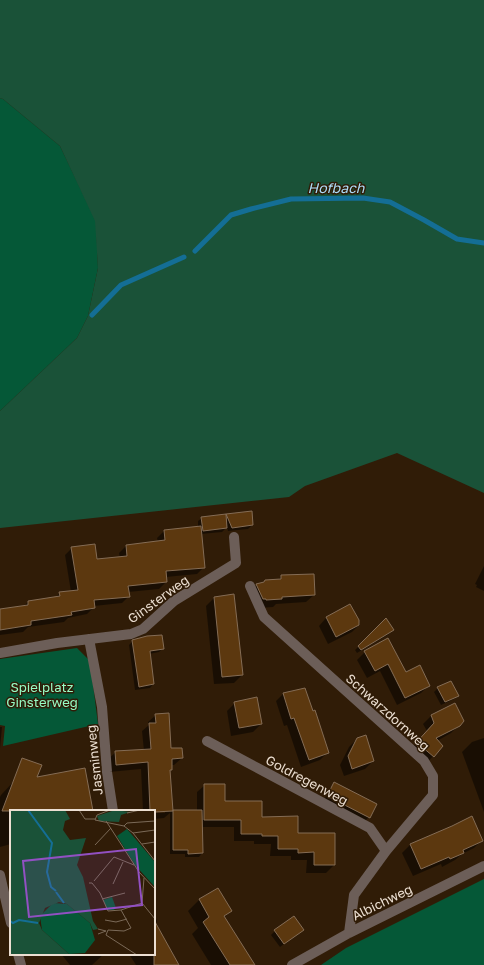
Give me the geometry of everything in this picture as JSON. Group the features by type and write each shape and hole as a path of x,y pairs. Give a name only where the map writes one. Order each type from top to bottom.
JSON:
{"street":[{"name":"Ginsterweg","path":"0,653 88,639 131,634 143,629 174,602 236,563 234,538"},
{"name":"Schwarzdornweg","path":"250,586 264,617 424,761 433,776 433,795 386,851 354,895 349,933"},
{"name":"Jasminweg","path":"88,639 102,707 107,772 112,810"},
{"name":"Goldregenweg","path":"207,741 370,828 386,851"},
{"name":"Albichweg","path":"292,965 349,933 484,866"},
{"path":"0,875 10,919"},
{"path":"18,955 21,965"}],"green space":[{"path":"0,0 484,0 484,493 397,453 305,486 289,497 0,528 0,411 77,338 88,316 98,268 95,221 60,146 0,98"},
{"path":"0,98 60,146 96,221 98,268 88,316 77,338 0,411"},
{"name":"Spielplatz Ginsterweg","path":"77,648 90,661 98,724 3,746 5,726 0,725 0,659"},
{"path":"484,879 484,965 321,965 346,948"}],"building":[{"path":"252,511 253,525 232,528 226,514"},
{"path":"226,514 227,528 203,531 201,517"},
{"path":"201,526 205,568 166,571 167,582 128,586 130,597 94,600 95,608 71,612 72,615 31,621 31,625 0,630 0,609 28,605 28,601 60,596 59,592 78,590 71,547 95,544 97,559 127,556 126,545 165,540 164,530"},
{"path":"314,574 315,595 282,597 282,599 266,600 263,599 256,584 264,582 265,580 281,579 281,575"},
{"path":"234,594 243,675 222,677 214,597"},
{"path":"350,604 359,620 359,625 336,637 326,617"},
{"path":"386,618 394,630 361,650 358,646"},
{"path":"162,635 164,649 150,651 154,684 139,687 132,640 147,636"},
{"path":"388,638 406,672 420,665 430,686 405,698 388,664 375,671 364,651"},
{"path":"451,681 459,696 445,702 437,687"},
{"path":"305,688 313,711 315,710 329,753 309,760 294,718 291,719 283,693"},
{"path":"257,697 262,724 239,728 234,702"},
{"path":"455,703 464,721 460,726 436,738 443,746 434,757 421,746 418,747 415,744 434,723 431,715"},
{"path":"169,713 171,748 182,748 183,758 172,759 172,770 170,770 173,811 155,812 155,810 150,810 148,762 116,765 115,751 151,749 149,723 156,723 155,714"},
{"path":"366,735 374,761 352,769 348,756 357,738"},
{"path":"22,758 42,765 37,777 85,768 93,810 2,811"},
{"path":"334,782 377,804 370,818 327,796"},
{"path":"204,784 225,784 225,801 262,801 262,817 298,816 298,833 335,833 335,865 314,865 314,852 298,853 298,849 278,849 278,836 241,834 241,820 204,820"},
{"path":"173,810 202,810 203,853 188,854 188,850 173,850"},
{"path":"472,816 483,841 463,850 464,853 450,859 449,857 421,869 410,844"},
{"path":"218,888 232,911 224,916 255,965 230,965 203,922 209,917 199,899"},
{"path":"294,916 304,930 284,944 274,930"},
{"path":"155,922 179,965 154,965 155,955"}],"waterway":[{"name":"Hofbach","path":"195,251 231,215 291,199 363,198 390,202 457,239 484,243"},
{"name":"Hofbach","path":"92,315 121,285 184,257"}]}
